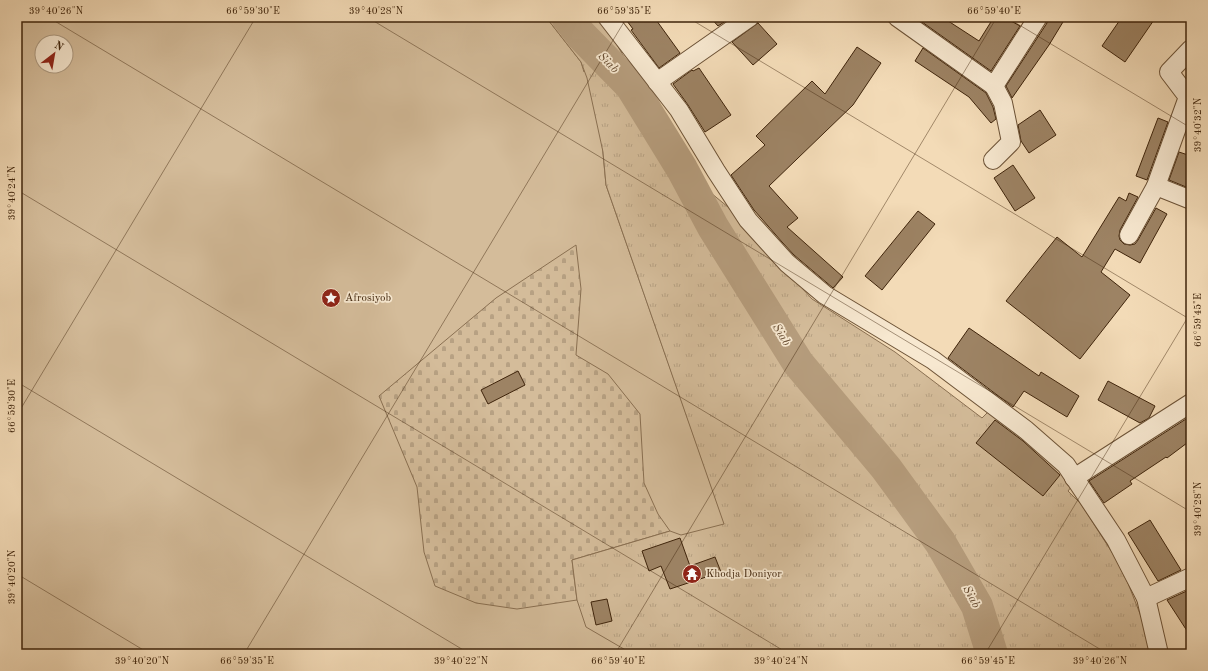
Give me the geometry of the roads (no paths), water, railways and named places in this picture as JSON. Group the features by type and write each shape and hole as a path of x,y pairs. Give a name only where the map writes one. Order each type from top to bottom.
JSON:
{"street":[{"path":"607,17 679,110 748,220 787,263 825,296 933,360 1026,430 1066,465 1116,540 1146,598 1159,654"},
{"path":"656,82 750,17"},
{"path":"897,17 994,86 1003,103 1011,142 993,160"},
{"path":"994,86 1038,17"},
{"path":"1129,235 1156,186 1188,96 1169,72 1191,49"},
{"path":"1156,186 1191,200"},
{"path":"1074,478 1191,403"},
{"path":"1146,598 1191,576"}],"waterway":[{"name":"Siab","path":"567,17 581,35 631,86 682,169 713,227 798,363 886,468 940,542 977,606 992,654"}],"place":[{"name":"Afrosiyob","path":"331,298"},
{"name":"Khodja Doniyor","path":"692,574"}]}
